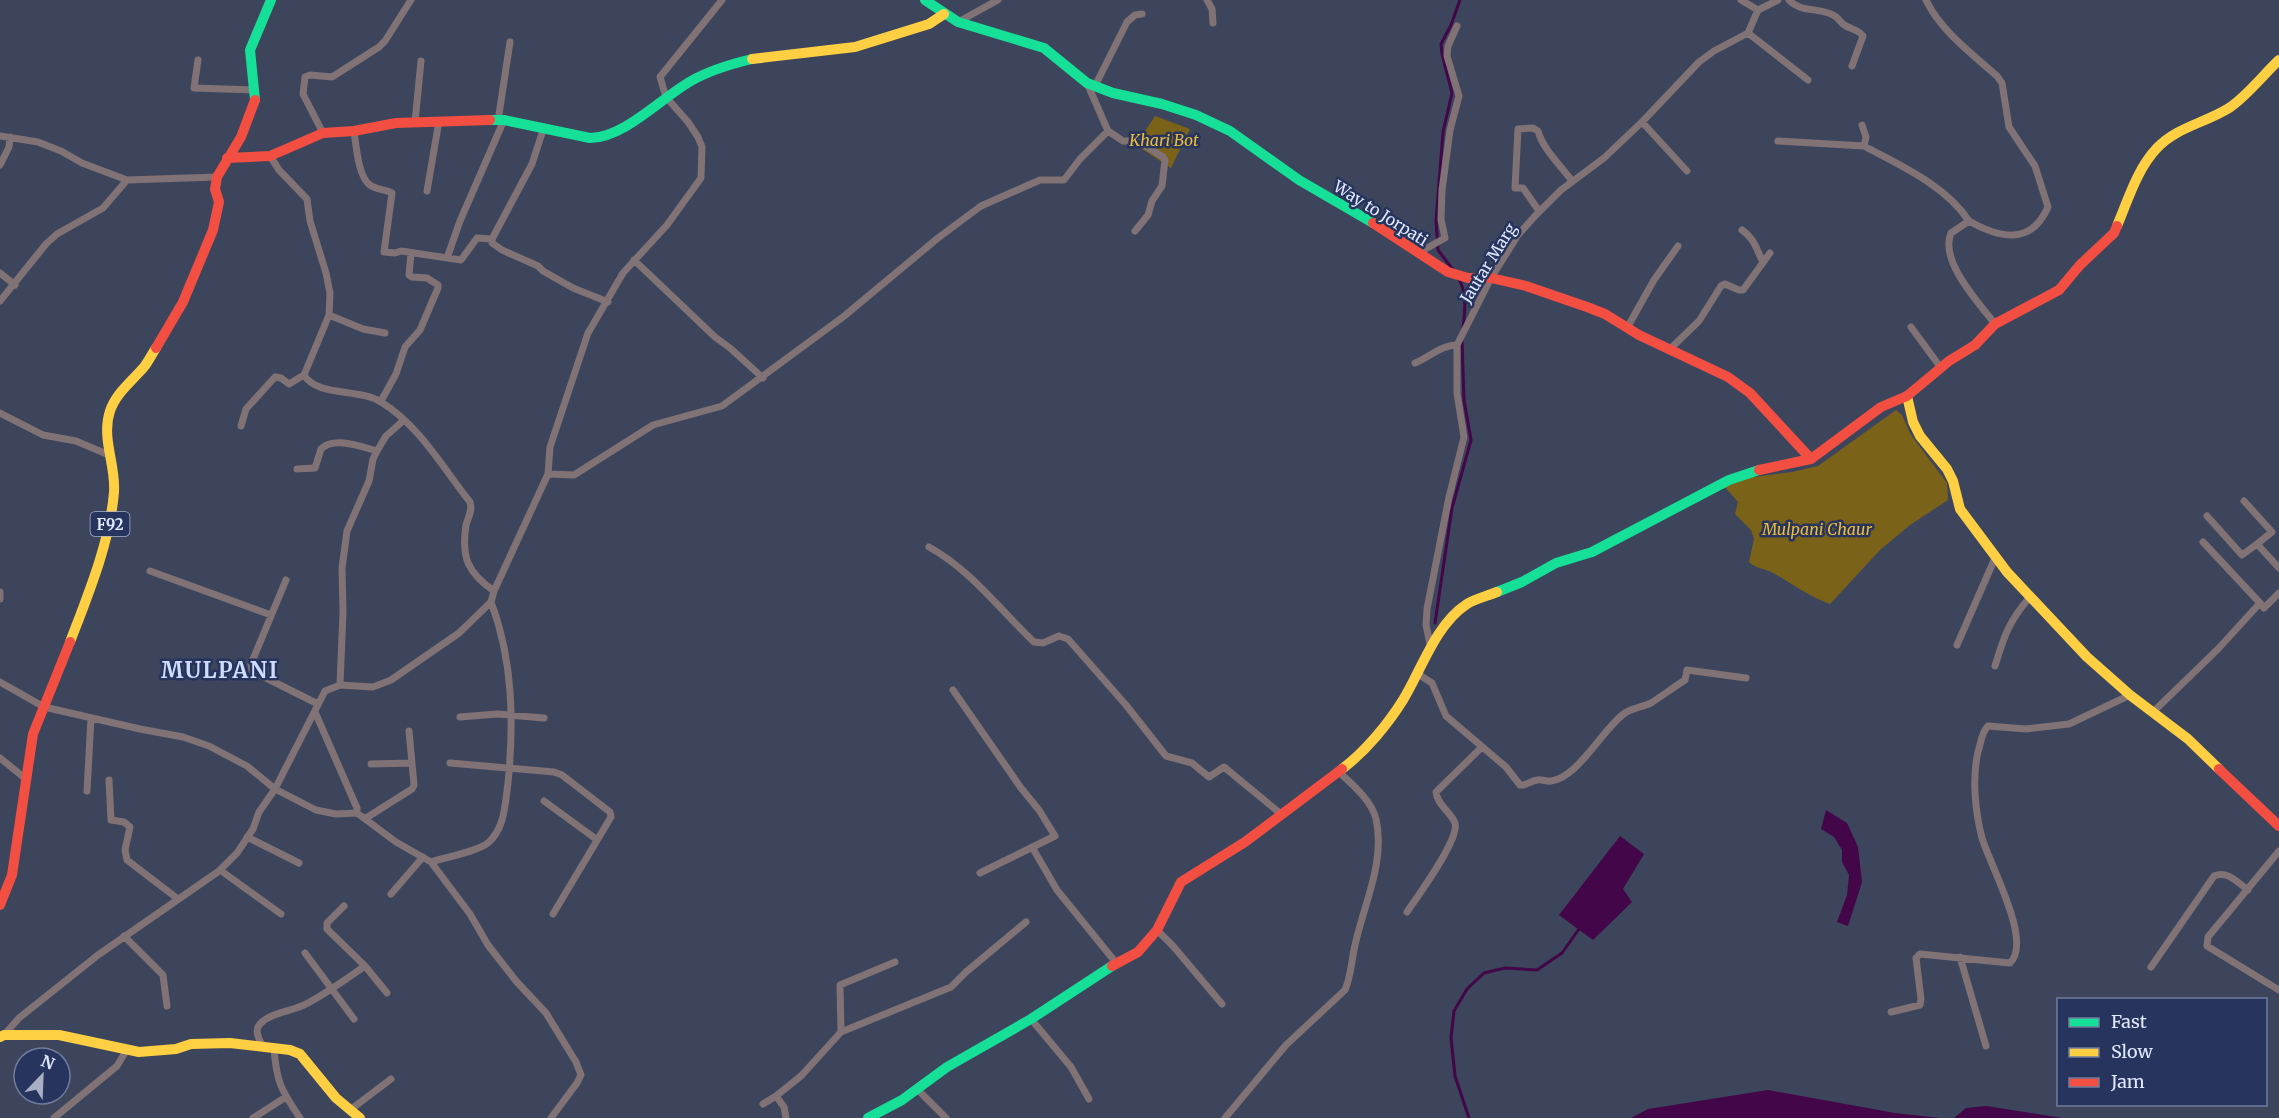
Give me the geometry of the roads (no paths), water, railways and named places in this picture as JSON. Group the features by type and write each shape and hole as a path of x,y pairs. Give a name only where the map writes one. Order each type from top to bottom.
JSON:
{"street":[{"path":"0,136 38,142 82,163 127,180 217,177 246,127 255,99 250,50 271,0"},
{"path":"323,133 303,94 305,78 310,75 332,76 379,47 411,0"},
{"path":"2,1036 33,1006 124,936 220,870 237,853 259,812 275,789 325,691 340,685 373,687 391,680 459,633 491,602 548,474 550,447 588,333 623,273 667,225 701,178 702,147 698,137 666,97 660,77 722,0"},
{"name":"Way to Jorpati","path":"925,0 958,22 1044,48 1091,85 1196,115 1230,131 1299,180 1388,232 1448,272 1468,278 1491,278 1526,286 1587,307 1728,377 1750,393 1811,459"},
{"path":"958,22 998,0"},
{"path":"1208,0 1212,9 1213,23"},
{"path":"1741,0 1758,10"},
{"path":"1778,0 1758,10 1748,33 1808,80"},
{"path":"1789,0 1802,9 1820,10 1835,15 1842,24 1860,32 1863,36 1852,66"},
{"path":"1778,141 1864,146 1941,189 1962,210 1969,221 1983,229 2011,237 2030,231 2043,219 2048,207 2035,166 2009,127 2002,83 1941,23 1926,0"},
{"path":"227,158 270,156 323,133 354,131 396,123 501,120 600,138 627,125 691,81 729,64 768,56 855,47 929,24 944,14"},
{"path":"1135,231 1148,215 1152,201 1162,186 1166,160 1138,141 1123,141 1108,132 1091,85 1127,22 1135,15 1142,14"},
{"path":"1418,253 1442,241 1446,234 1442,219 1446,160 1450,130 1459,96 1448,56 1448,46 1457,26"},
{"name":"Jautar Marg","path":"1431,649 1426,626 1428,609 1449,497 1464,437 1457,393 1457,345 1491,278 1518,235 1539,211 1572,181 1604,158 1699,62 1714,51 1748,33"},
{"path":"447,258 501,120 510,42"},
{"path":"198,60 194,88 255,90"},
{"path":"868,1118 918,1090 946,1067 1031,1019 1138,952 1157,930 1181,882 1192,873 1245,842 1350,764 1389,720 1446,623 1467,604 1522,582 1556,563 1592,552 1728,480 1811,459 1881,407 1906,396 1975,345 1995,324 2064,286 2080,266 2114,233 2150,156 2182,129 2232,106 2279,60"},
{"path":"415,122 422,61"},
{"path":"427,190 439,122"},
{"path":"1642,122 1687,171"},
{"path":"1862,125 1866,137 1864,146"},
{"path":"544,127 532,164 492,239 492,243 502,250 526,259 573,288 608,302"},
{"path":"1539,211 1522,188 1515,188 1518,129 1538,130 1541,142 1572,181"},
{"path":"354,131 358,160 366,181 370,185 391,191 393,195 387,219 384,252 401,251 461,260 477,238 492,239"},
{"path":"548,474 574,475 652,424 722,406 843,317 938,238 981,206 1040,180 1064,180 1080,159 1108,132"},
{"path":"0,165 9,147 10,137"},
{"path":"241,426 246,409 275,377 289,384 304,375 330,315 330,293 326,273 310,221 307,200 279,170 270,156"},
{"name":"F92","path":"0,905 12,875 17,832 28,780 37,718 44,707 109,530 115,480 109,455 107,424 111,408 128,383 144,366 183,302 218,213 219,202 215,189 217,177"},
{"path":"0,301 46,244 57,234 103,208 127,180"},
{"path":"1969,221 1951,233 1948,250 1968,288 1995,324"},
{"path":"1742,230 1751,236 1763,262"},
{"path":"1628,328 1654,280 1678,246"},
{"path":"1670,349 1702,318 1721,286 1725,284 1743,290 1770,253"},
{"path":"381,401 396,374 405,347 420,330 438,288 432,280 412,278 409,275 411,254"},
{"path":"634,260 707,330 763,378"},
{"path":"0,273 15,285"},
{"path":"330,315 363,329 385,333"},
{"path":"1911,327 1941,368"},
{"path":"1415,363 1443,348 1457,345"},
{"path":"304,375 308,381 321,388 361,393 381,401 422,436 432,454 472,506 466,524 466,556 472,574 494,591"},
{"path":"1906,396 1913,422 1920,436 1947,469 1956,489 1960,509 1995,558 2087,657 2130,695 2188,739 2279,826"},
{"path":"0,412 43,435 76,441 109,455"},
{"path":"340,685 343,612 341,593 344,547 349,523 369,481 373,459 377,451 387,436 404,420"},
{"path":"297,469 315,468 321,448 329,444 348,444 377,451"},
{"path":"2207,516 2242,555 2272,532 2244,501"},
{"path":"2204,542 2264,608 2279,593"},
{"path":"2258,544 2279,568"},
{"path":"929,547 949,558 1034,642 1043,643 1059,636 1068,639 1126,705 1166,756 1192,764 1209,777 1224,766 1281,814"},
{"path":"1957,645 1995,558"},
{"path":"150,571 271,615"},
{"path":"286,580 251,664 252,671 316,708 357,808 357,813"},
{"path":"0,592 0,599"},
{"path":"1995,666 2013,616 2030,597"},
{"path":"431,862 487,844 497,831 504,814 512,715 505,650 491,602"},
{"path":"2153,712 2218,649 2260,603"},
{"path":"1418,674 1432,683 1446,716 1506,767 1520,785 1525,786 1538,780 1551,782 1561,778 1595,747 1609,726 1626,711 1650,703 1685,680 1687,670 1746,678"},
{"path":"0,682 44,707 183,736 209,746 247,766 275,789 316,810 326,813 357,813 396,842 431,862 470,914 488,945 516,981 546,1013 576,1062 581,1075 551,1118"},
{"path":"953,690 1055,836 980,873"},
{"path":"1891,1012 1920,1005 1915,966 1916,958 1920,954 2010,963 2015,958 2018,948 2015,926 1982,838 1976,800 1975,765 1983,731 1988,726 2026,729 2069,724 2130,695"},
{"path":"460,717 512,715 544,718"},
{"path":"87,791 91,718"},
{"path":"366,818 412,789 409,730"},
{"path":"1407,912 1431,878 1456,832 1454,820 1436,798 1436,792 1482,747"},
{"path":"0,758 28,780"},
{"path":"371,764 412,763"},
{"path":"450,763 554,771 610,812 611,817 553,914"},
{"path":"1225,1118 1286,1045 1345,990 1350,979 1353,951 1377,858 1378,834 1376,817 1370,805 1339,772"},
{"path":"110,780 111,820 124,822 130,827 125,850 127,860 178,899"},
{"path":"544,801 596,840"},
{"path":"247,837 299,863"},
{"path":"1032,847 1057,890 1117,964"},
{"path":"2279,851 2208,937 2207,946 2279,990"},
{"path":"391,894 423,857"},
{"path":"220,870 281,914"},
{"path":"2151,968 2214,876 2221,873 2227,874 2247,890"},
{"path":"344,906 327,923 327,929 365,966 387,993"},
{"path":"763,1104 801,1076 841,1032 951,987 1026,922"},
{"path":"1157,930 1222,1004"},
{"path":"124,936 163,975 167,1006"},
{"path":"305,953 354,1019"},
{"path":"1960,957 1986,1046"},
{"path":"841,1032 840,984 895,962"},
{"path":"300,1118 279,1084 268,1046 257,1035 257,1028 259,1024 274,1015 305,1005 333,989 365,966"},
{"path":"1031,1019 1071,1067 1089,1099"},
{"path":"2,1036 59,1035 139,1052 176,1049 198,1044 268,1046 300,1054 336,1098 360,1118"},
{"path":"54,1118 117,1066 126,1051"},
{"path":"350,1110 391,1079"},
{"path":"918,1090 946,1118"},
{"path":"776,1096 784,1107 786,1118"},
{"path":"253,1118 286,1097"}],"waterway":[{"path":"1454,271 1438,250 1436,221 1443,132 1452,93 1441,44 1460,0"},
{"path":"1459,279 1465,309 1463,328"},
{"path":"1435,623 1452,508 1471,440 1464,400 1462,340"},
{"path":"1469,1118 1455,1076 1451,1038 1454,1011 1467,989 1484,973 1505,968 1537,970 1562,953 1579,929"}],"district":[{"name":"MULPANI","path":"220,670"}],"park label":[{"name":"Khari Bot","path":"1164,140"},
{"name":"Mulpani Chaur","path":"1817,529"}]}
